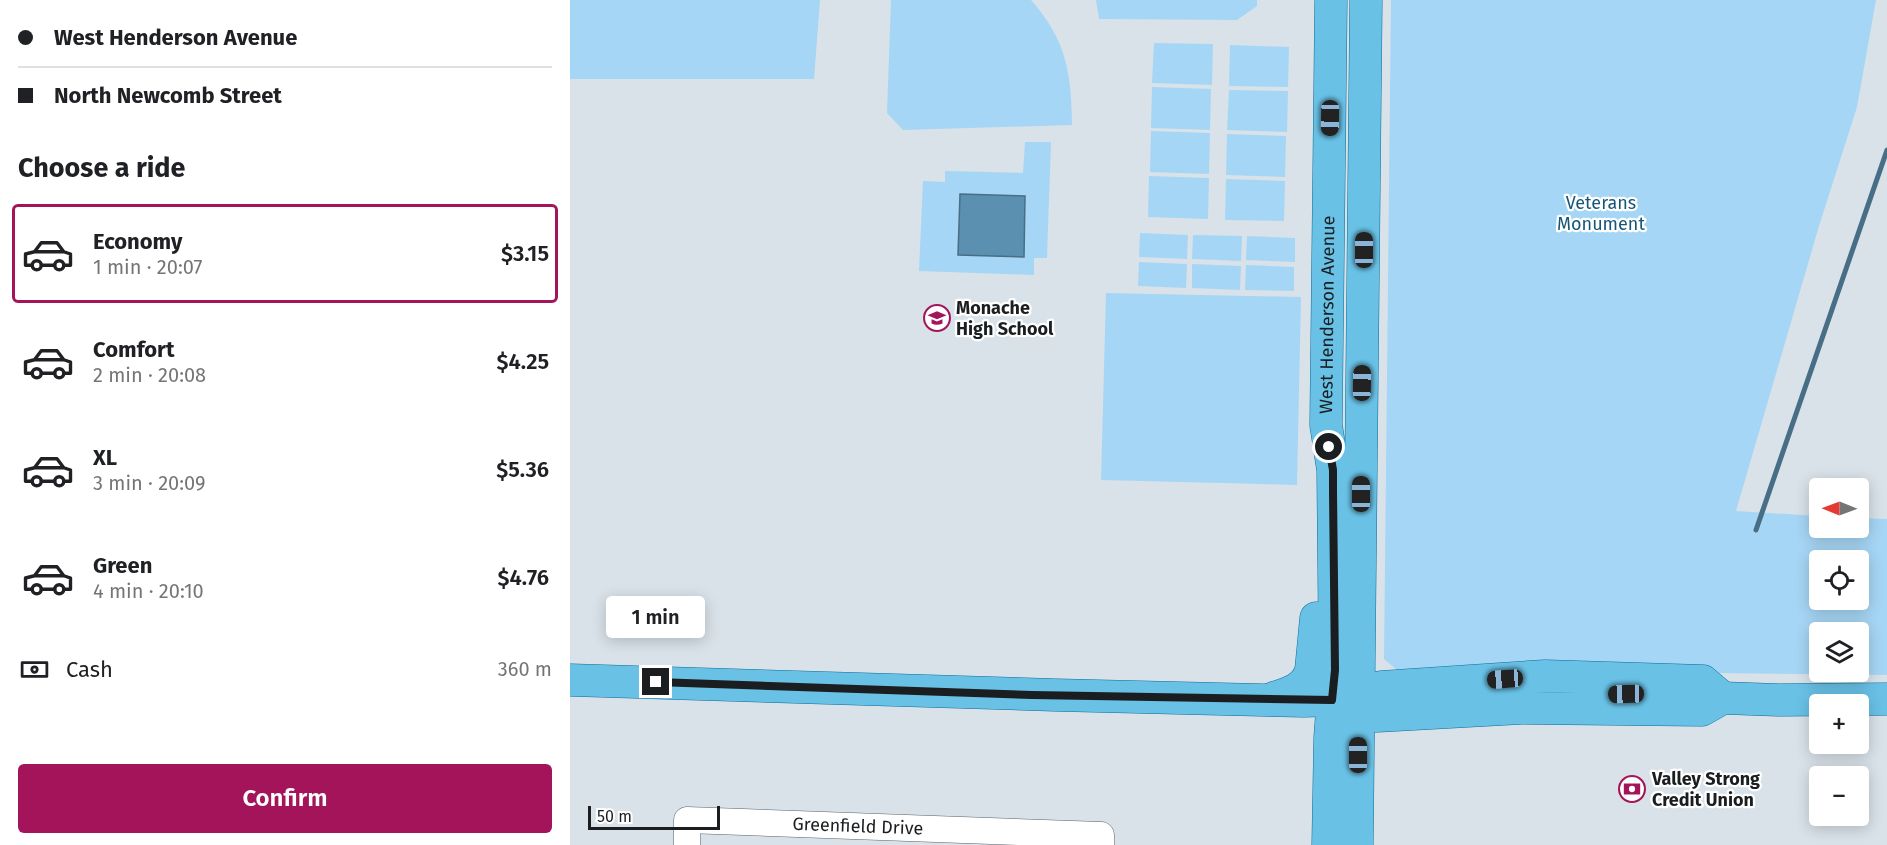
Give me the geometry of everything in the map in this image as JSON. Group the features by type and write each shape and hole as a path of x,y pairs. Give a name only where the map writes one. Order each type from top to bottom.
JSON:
{"main road":[{"name":"West Henderson Avenue","path":"1331,0 1326,425 1333,470 1335,670 1350,702"},
{"path":"1351,0 1349,73 1353,116 1365,140"},
{"name":"West Henderson Avenue","path":"1357,845 1350,702 1365,140 1366,0"},
{"path":"1263,700 1288,694 1302,686 1309,678 1311,670 1326,425"},
{"path":"1350,702 1545,676 1703,681 1723,698"},
{"path":"570,680 1568,709 1701,710 1723,698 1887,699"},
{"path":"1568,709 1593,694 1642,694 1674,680"},
{"name":"West Henderson Avenue","path":"1329,845 1330,738 1350,702"}],"street":[{"name":"Greenfield Drive","path":"687,833 1101,840"}],"green space":[{"path":"570,0 820,0 814,79 570,79"},
{"path":"891,0 1031,0 1052,30 1065,58 1072,125 903,130 887,113"},
{"path":"1096,0 1257,0 1257,6 1237,20 1099,19"},
{"name":"Veterans Monument","path":"1391,0 1876,0 1857,107 1819,226 1736,511 1809,515 1809,538 1869,538 1869,518 1887,519 1887,675 1869,675 1869,622 1809,622 1809,674 1703,673 1678,664 1543,663 1397,670 1384,659"},
{"path":"1154,43 1213,44 1212,85 1152,83"},
{"path":"1230,45 1289,47 1288,87 1229,86"},
{"path":"1152,87 1211,89 1210,130 1151,128"},
{"path":"1229,90 1288,91 1287,132 1227,130"},
{"path":"1151,131 1210,133 1209,174 1150,172"},
{"path":"1227,134 1286,136 1285,177 1226,175"},
{"path":"1025,142 1051,142 1047,258 1034,258 1034,275 919,271 923,181 945,182 945,171 1023,173"},
{"path":"1149,176 1209,178 1208,219 1148,217"},
{"path":"1226,179 1285,181 1284,221 1225,220"},
{"path":"1140,233 1188,235 1187,259 1139,257"},
{"path":"1193,235 1242,236 1241,261 1192,259"},
{"path":"1247,236 1295,238 1295,262 1246,260"},
{"path":"1139,262 1187,264 1186,288 1138,286"},
{"path":"1192,264 1241,266 1240,290 1192,288"},
{"path":"1246,265 1294,267 1294,291 1245,290"},
{"path":"1106,293 1301,297 1297,485 1101,480"}],"shaded area":[{"path":"960,194 1025,196 1024,257 958,255"}],"waterway":[{"path":"1756,530 1887,150"}],"place":[{"name":"Monache High School","path":"937,318"},
{"name":"Valley Strong Credit Union","path":"1632,789"}],"route":[{"path":"656,682 1032,695 1332,700 1335,670 1333,470 1329,447"}]}
